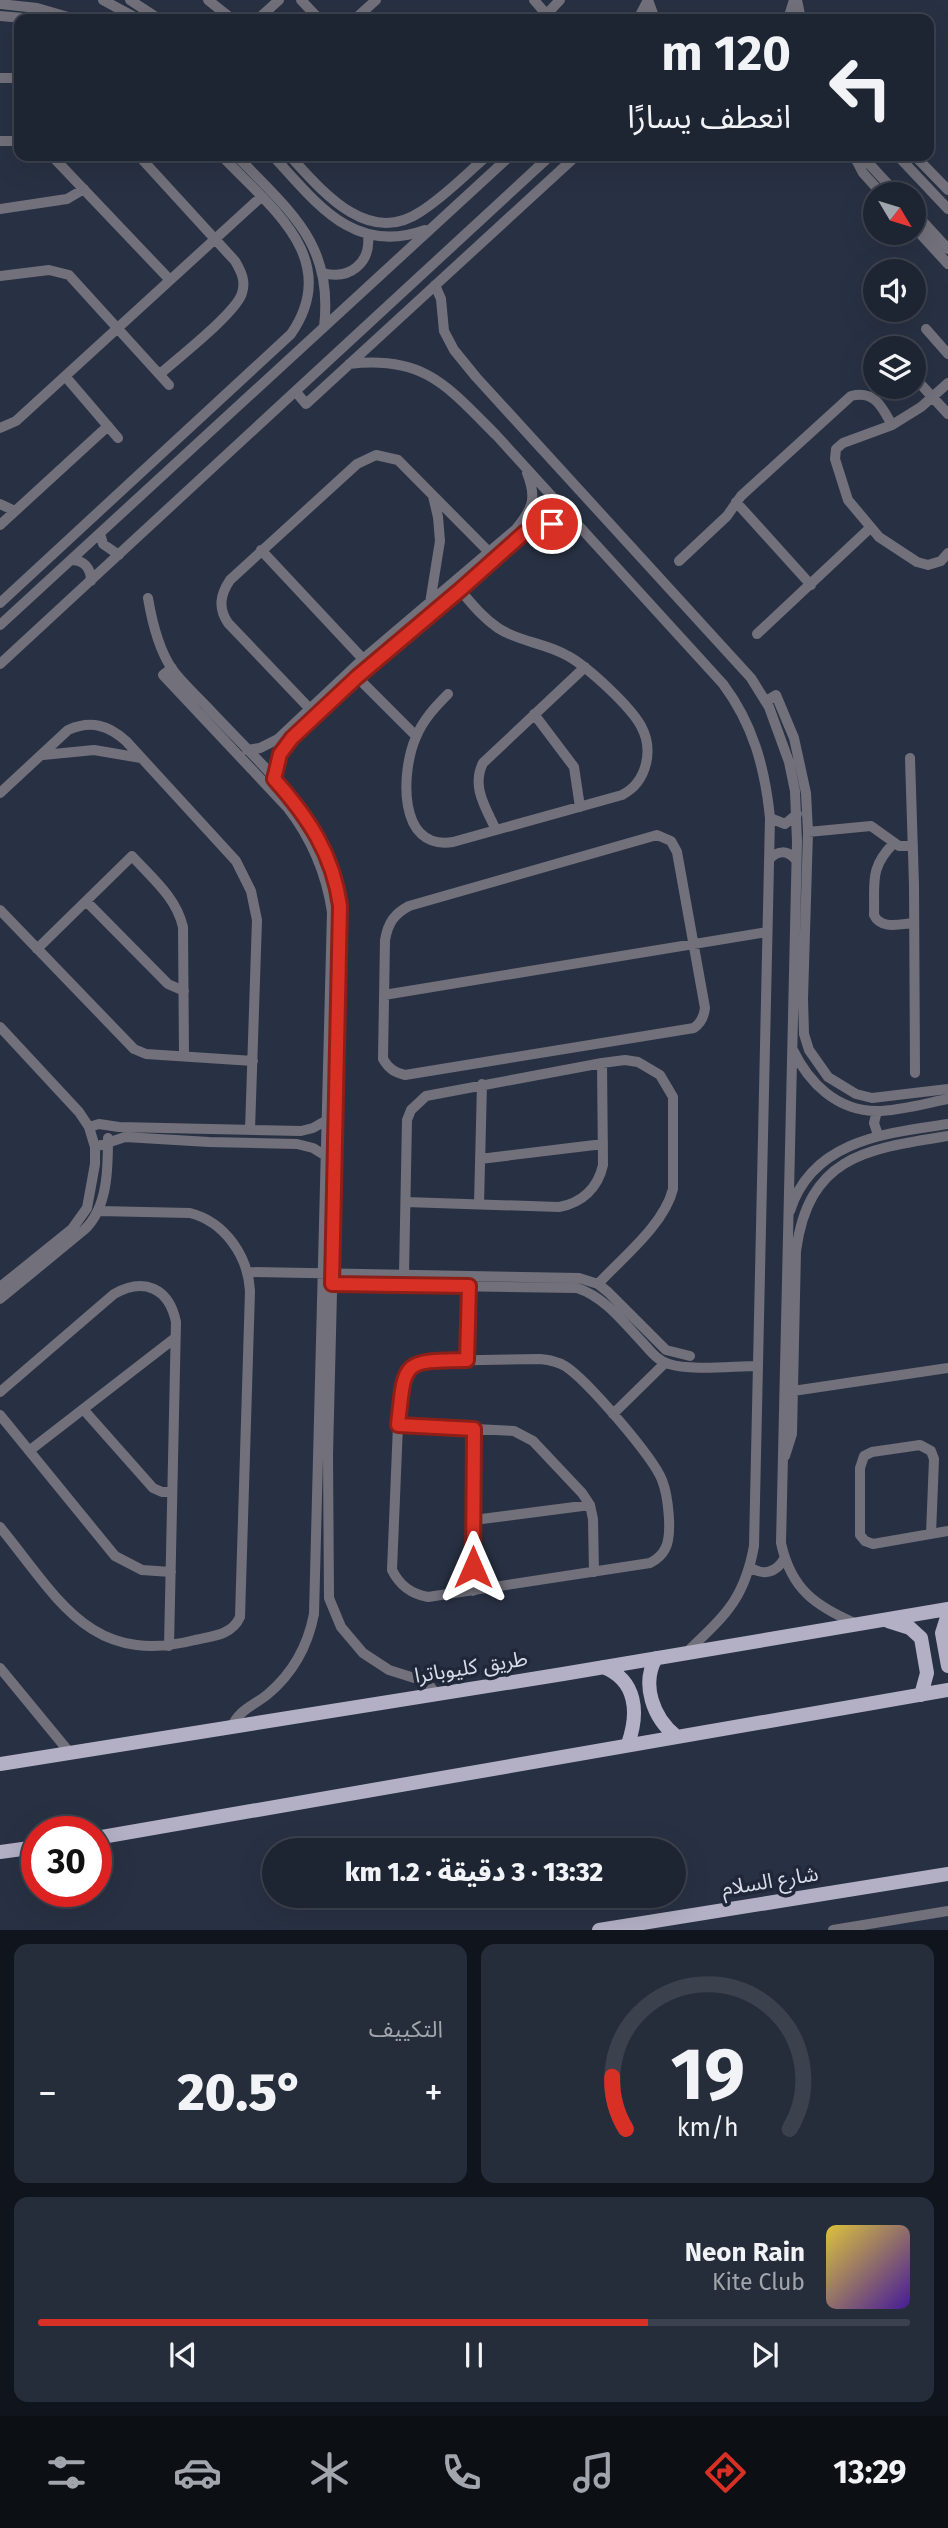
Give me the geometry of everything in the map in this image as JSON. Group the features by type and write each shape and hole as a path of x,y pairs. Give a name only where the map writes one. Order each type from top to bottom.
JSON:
{"main road":[{"name":"طريق كليوباترا","path":"0,1764 948,1611"},
{"path":"948,1611 942,1633 948,1666"},
{"path":"883,1620 910,1629 921,1638 927,1674 921,1695"},
{"path":"656,1658 649,1681 654,1707 662,1723 676,1735"},
{"path":"603,1667 618,1674 631,1693 634,1717 628,1744"},
{"path":"112,1835 676,1735 948,1690"},
{"path":"0,1852 21,1849"},
{"name":"شارع السلام","path":"599,1930 948,1874"}],"street":[{"path":"130,0 151,14"},
{"path":"208,0 226,14"},
{"path":"264,14 279,0"},
{"path":"301,0 314,14"},
{"path":"361,14 376,0"},
{"path":"548,14 560,0"},
{"path":"107,1 129,14"},
{"path":"0,4 37,8 58,14"},
{"path":"57,161 170,280"},
{"path":"144,161 241,270 243,292 232,310 160,374"},
{"path":"0,603 291,334 307,306 310,276 303,249 291,231 227,161"},
{"path":"242,161 299,221 315,248 326,294 324,327"},
{"path":"278,161 331,217 355,230 400,237 431,228"},
{"path":"294,161 331,199 351,214 391,223 422,211 480,161"},
{"path":"0,625 505,161"},
{"path":"0,664 545,161"},
{"path":"296,392 306,404 571,161"},
{"path":"857,161 871,182"},
{"path":"867,161 886,182"},
{"path":"903,161 948,209"},
{"path":"920,161 948,190"},
{"path":"297,182 306,174"},
{"path":"0,209 67,198 84,189"},
{"path":"0,428 16,421 261,197"},
{"path":"926,225 948,249"},
{"path":"323,273 343,275 361,264 369,245 368,234"},
{"path":"926,241 948,264"},
{"path":"0,276 48,270 62,272 75,280 169,385"},
{"path":"435,285 441,299 444,331 461,359 629,545 732,654 766,701 781,734 789,762 796,814 799,948 804,1034 808,1050 828,1077 856,1094 872,1098 948,1089"},
{"path":"926,330 948,354"},
{"path":"349,365 384,362 405,365 425,372 459,397 714,673 738,705 760,754 770,818 754,1546 750,1567 731,1608 686,1653"},
{"path":"65,376 118,438"},
{"path":"948,383 892,425 843,443 835,454 848,500 870,528 917,562 928,565 941,561 948,553"},
{"path":"926,390 948,414"},
{"path":"680,561 727,516 741,496 851,396 868,395 876,399 892,425"},
{"path":"216,404 226,416"},
{"path":"0,525 108,426"},
{"path":"310,709 228,623 222,610 222,596 224,588 261,550 356,464 366,458 384,455 398,460 489,552"},
{"path":"247,750 272,743 363,659 516,529 531,507 533,496 525,467"},
{"path":"430,603 440,541 433,494"},
{"path":"736,502 811,585"},
{"path":"0,504 15,511"},
{"path":"274,779 277,762 286,745 357,677 508,547 533,527 552,524 583,530"},
{"path":"757,634 870,528"},
{"path":"100,533 108,549 119,555"},
{"path":"261,550 363,659"},
{"path":"71,560 82,561 88,566 91,581"},
{"path":"448,694 427,718 416,736 408,761 405,783 410,815 426,838 442,843 453,842 622,795 632,789 643,775 648,753 645,733 638,721 585,667 557,650 520,639 499,629 460,590"},
{"path":"148,598 167,672 287,807 303,829 322,868 330,897 332,927 326,1156 328,1598 341,1627 363,1653 389,1670 427,1682 436,1694"},
{"path":"496,830 480,794 478,781 487,758 585,667"},
{"path":"167,672 247,750 304,813 318,836 333,871 340,906 315,1601 308,1638 291,1670 267,1695 242,1712 232,1727"},
{"path":"357,677 416,736"},
{"path":"766,701 776,695 794,738 806,793 808,832 791,1047 788,1220 792,1434 782,1465"},
{"path":"534,714 574,767 580,807"},
{"path":"0,793 68,730 92,723 116,731 230,853 251,891 258,939 250,1130"},
{"path":"40,755 94,750 143,759"},
{"path":"911,758 915,1073"},
{"path":"770,818 785,824 796,814"},
{"path":"808,832 870,826 902,847 913,846"},
{"path":"657,835 671,841 677,852 694,944 705,1008 702,1020 694,1028 405,1075 388,1067 383,1059 387,929 400,911 410,906 657,835"},
{"path":"894,843 876,865 874,915 877,922 884,925 914,923"},
{"path":"769,860 782,852 795,859"},
{"path":"37,949 132,856 160,886 181,916 184,1056"},
{"path":"86,901 169,984 184,991"},
{"path":"0,910 134,1049 146,1054 253,1061"},
{"path":"384,995 767,932"},
{"path":"0,1027 79,1112 89,1127 95,1147 96,1164 88,1209 76,1225 0,1299"},
{"path":"791,1047 803,1072 824,1092 849,1105 877,1111 948,1099"},
{"path":"404,1274 407,1120 417,1102 426,1096 482,1084 625,1060 638,1062 660,1075 673,1097 673,1189 659,1219 598,1284"},
{"path":"405,1202 559,1207 579,1200 590,1192 599,1179 603,1165 602,1063"},
{"path":"479,1204 482,1084"},
{"path":"877,1111 874,1123 878,1135"},
{"path":"89,1127 103,1125 301,1131 327,1120"},
{"path":"788,1220 794,1200 806,1182 838,1152 878,1135 948,1124"},
{"path":"0,1287 90,1224 99,1211 108,1142 103,1125"},
{"path":"857,1624 818,1604 803,1592 784,1559 781,1543 790,1314 799,1229 817,1190 831,1174 848,1161 867,1151 948,1136"},
{"path":"95,1147 125,1137 297,1143 326,1156"},
{"path":"480,1159 603,1144"},
{"path":"0,1527 67,1609 89,1629 115,1642 144,1648 169,1646 229,1631 240,1616 250,1291 248,1272 225,1233 205,1217 190,1213 99,1211"},
{"path":"248,1272 469,1286 578,1283 604,1303 654,1356 665,1363 684,1367 757,1366"},
{"path":"327,1279 404,1274 598,1284 666,1350 690,1356"},
{"path":"0,1392 114,1294 126,1287 140,1285 154,1288 165,1296 173,1308 176,1322 169,1646"},
{"path":"467,1360 469,1286"},
{"path":"29,1451 175,1338"},
{"path":"540,1359 559,1363 576,1375 612,1414 653,1463 663,1481 668,1500 668,1541 661,1554 650,1563 428,1597 418,1595 402,1585 393,1570 398,1425 403,1380 411,1367 425,1361 540,1359"},
{"path":"612,1414 665,1363"},
{"path":"793,1391 948,1368"},
{"path":"83,1409 153,1488 172,1492"},
{"path":"0,1415 115,1556 127,1565 142,1570 171,1572"},
{"path":"398,1425 514,1431 533,1441 590,1505 593,1519 594,1572"},
{"path":"473,1591 474,1429"},
{"path":"931,1534 934,1459 931,1451 920,1446 872,1452 864,1456 860,1468 862,1539 873,1544 931,1534 948,1531"},
{"path":"474,1520 590,1505"},
{"path":"750,1567 756,1571 769,1572 776,1570 784,1559"},
{"path":"315,1601 324,1604 328,1598"},
{"path":"0,1668 70,1753"},
{"path":"833,1930 948,1911"}],"route":[{"path":"473,1567 474,1429 398,1425 403,1380 411,1367 425,1361 467,1360 469,1286 332,1284 340,906 333,871 318,836 304,813 274,779 277,762 286,745 357,677 524,533 545,523 552,524"}]}
